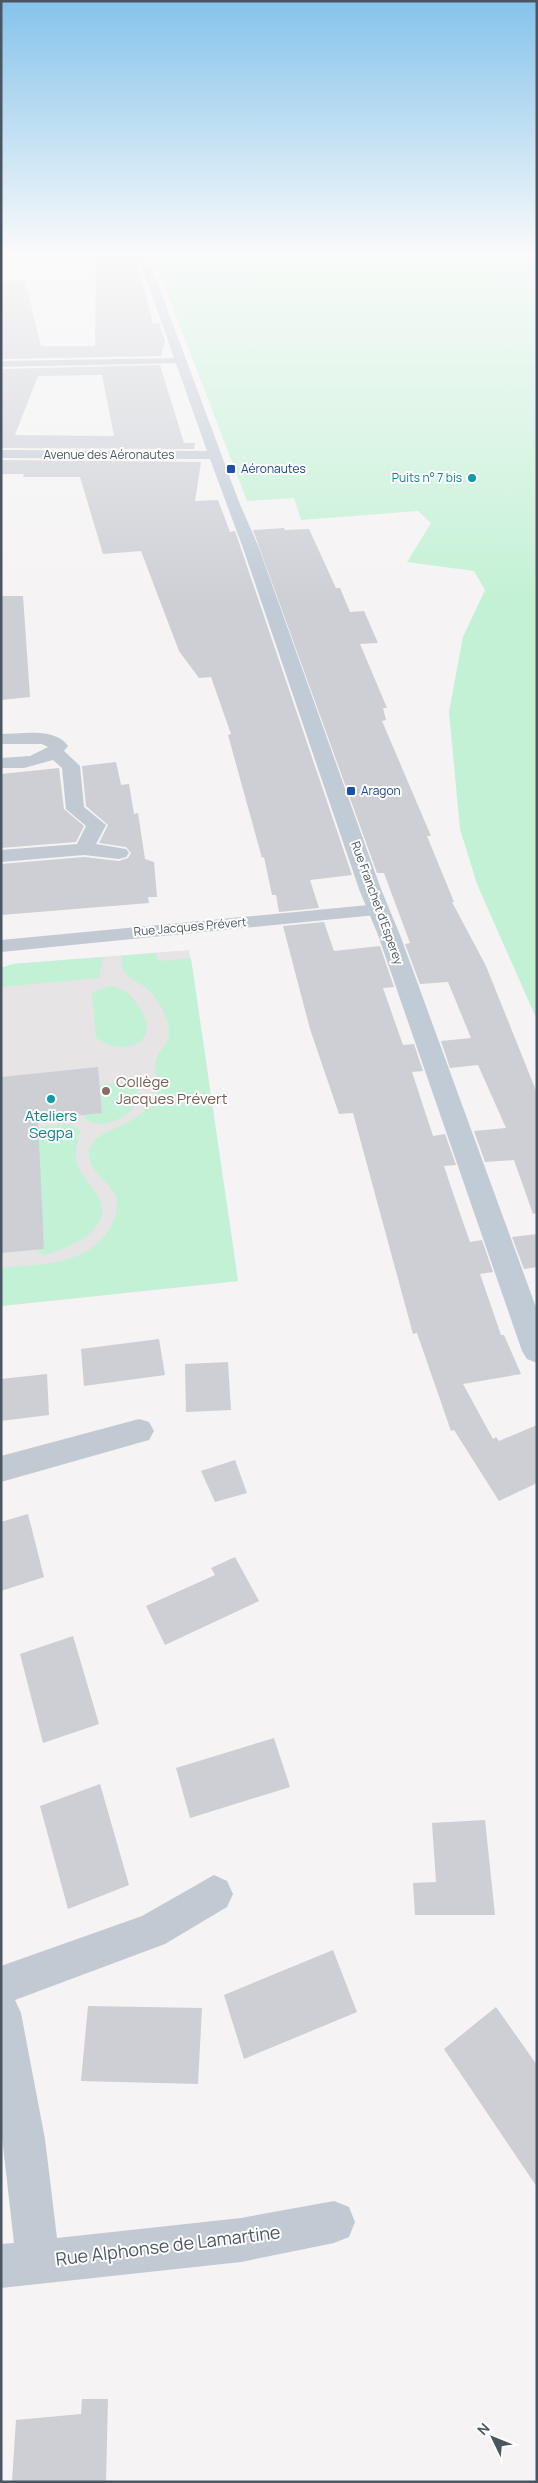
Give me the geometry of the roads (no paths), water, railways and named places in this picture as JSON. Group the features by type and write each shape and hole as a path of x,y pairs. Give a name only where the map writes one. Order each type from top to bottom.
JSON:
{"street":[{"name":"Rue Franchet d'Esperey","path":"185,372 537,1351"},
{"name":"Avenue des Aéronautes","path":"1,454 216,455"},
{"path":"1,739 45,739 59,746 54,752 17,765 1,763"},
{"path":"54,752 71,766 75,809 96,825 84,848"},
{"path":"1,856 84,848 120,853"},
{"name":"Rue Jacques Prévert","path":"1,946 379,910"},
{"path":"1,1469 138,1430"},
{"path":"1,1986 152,1931 214,1894"},
{"path":"1,2013 24,2139 20,2264"},
{"name":"Rue Alphonse de Lamartine","path":"20,2264 240,2240 334,2222"}],"place":[{"name":"Aéronautes","path":"231,469"},
{"name":"Puits n° 7 bis","path":"472,478"},
{"name":"Aragon","path":"351,791"},
{"name":"Collège Jacques Prévert","path":"106,1091"},
{"name":"Ateliers Segpa","path":"51,1099"}]}
